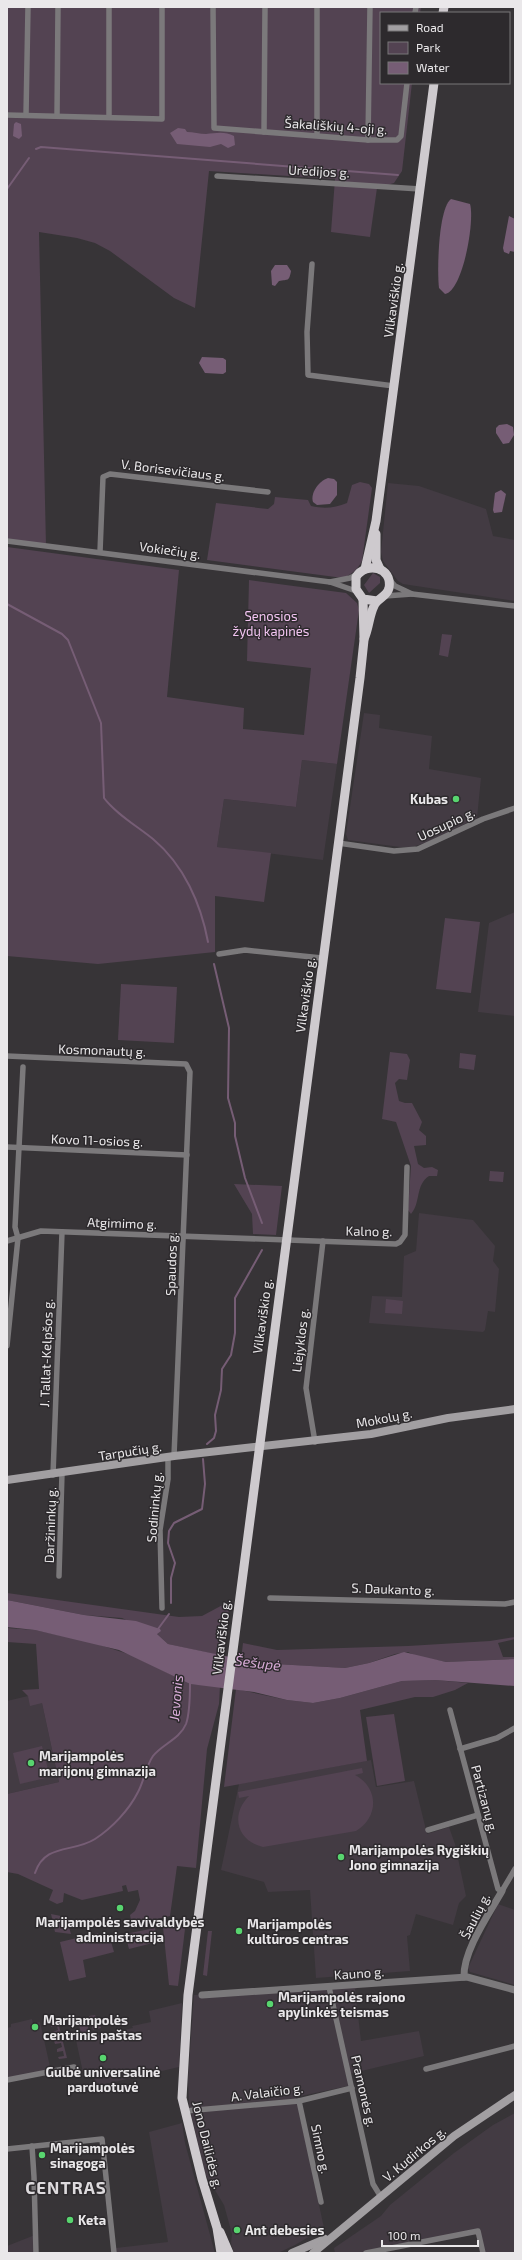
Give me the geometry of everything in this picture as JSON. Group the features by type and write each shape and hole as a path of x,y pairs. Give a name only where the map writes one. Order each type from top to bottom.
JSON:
{"highway":[{"name":"Vilkaviškio g.","path":"380,569 376,560 376,521 434,84"},
{"name":"Vilkaviškio g.","path":"356,591 355,581 362,571 376,521"},
{"path":"362,571 372,567 380,569 388,577"},
{"name":"Vilkaviškio g.","path":"364,640 374,606 389,587 388,577"},
{"path":"356,591 363,599 381,598"},
{"name":"Vilkaviškio g.","path":"188,1996 258,1447 364,640 363,599"},
{"name":"Jono Dailidės g.","path":"188,1996 182,2098 202,2179 224,2250"}],"main road":[{"name":"Mokolų g.","path":"258,1447 315,1442 371,1434 448,1418 515,1409"},
{"name":"Tarpučių g.","path":"7,1480 53,1475 171,1457 258,1447"},
{"name":"V. Kudirkos g.","path":"313,2253 454,2136 515,2095"},
{"name":"V. Kudirkos g.","path":"292,2253 333,2236"}],"street":[{"path":"26,115 28,7"},
{"path":"57,116 58,7"},
{"path":"109,7 109,116"},
{"path":"7,115 109,116 162,119 162,7"},
{"name":"Šakališkių 4-oji g.","path":"213,7 214,128 368,140 395,140 401,136 407,84"},
{"path":"264,132 265,7"},
{"path":"317,7 317,135"},
{"path":"368,140 370,7"},
{"name":"Urėdijos g.","path":"217,176 420,189"},
{"path":"312,264 307,332 308,375 394,386"},
{"name":"V. Borisevičiaus g.","path":"100,552 103,477 110,474 268,492"},
{"name":"Vokiečių g.","path":"7,541 330,582 356,591"},
{"name":"Vokiečių g.","path":"330,582 350,578 362,571"},
{"path":"388,577 395,586 412,594"},
{"path":"381,598 412,594 515,606"},
{"name":"Uosupio g.","path":"338,843 394,851 418,849 483,819 515,808"},
{"path":"219,954 245,950 322,958"},
{"name":"Kosmonautų g.","path":"7,1056 186,1064 190,1072"},
{"path":"7,1346 18,1238 15,1227 23,1067"},
{"name":"Spaudos g.","path":"171,1457 190,1072"},
{"name":"Kovo 11-osios g.","path":"7,1147 187,1155"},
{"name":"Kalno g.","path":"285,1240 396,1244 400,1242 405,1235 406,1226 407,1167"},
{"name":"Atgimimo g.","path":"7,1241 41,1232 285,1240"},
{"name":"J. Tallat-Kelpšos g.","path":"53,1475 62,1232"},
{"name":"Liejyklos g.","path":"315,1442 306,1388 322,1241"},
{"name":"Sodininkų g.","path":"162,1608 160,1530 171,1457"},
{"name":"Daržininkų g.","path":"59,1576 62,1473"},
{"name":"S. Daukanto g.","path":"270,1598 505,1604 515,1602"},
{"name":"Partizanų g.","path":"450,1710 496,1886 502,1891"},
{"path":"460,1749 497,1738 515,1728"},
{"path":"428,1830 478,1815"},
{"name":"Šaulių g.","path":"464,1977 465,1966 474,1943 515,1869"},
{"name":"Kauno g.","path":"202,1995 464,1977 515,1990"},
{"name":"Pramonės g.","path":"329,1987 373,2184 381,2197"},
{"path":"426,2069 515,2046"},
{"path":"7,2080 74,2067"},
{"name":"A. Valaičio g.","path":"185,2111 299,2101 352,2088"},
{"name":"Simno g.","path":"299,2101 321,2202"},
{"path":"7,2148 102,2139 114,2253"},
{"path":"32,2146 36,2253"},
{"path":"366,2253 478,2231 483,2253"}],"shaded area":[{"path":"388,483 419,486 486,509 493,536 515,540 515,601 403,584 398,581 383,561 381,552"},
{"path":"364,713 380,715 379,728 432,736 429,769 481,778 477,818 426,843 412,847 400,847 348,840 346,834"},
{"path":"302,760 337,764 323,860 217,847 224,799 296,807"},
{"path":"515,912 515,1016 478,1012 489,923"},
{"path":"419,1213 473,1220 495,1246 493,1261 499,1269 495,1312 488,1311 485,1330 483,1332 369,1323 372,1296 402,1297 404,1256 416,1251"},
{"name":"Marijampolės marijonų gimnazija","path":"28,1696 42,1703 59,1782 7,1794 7,1701"},
{"name":"Marijampolės Rygiškių Jono gimnazija","path":"371,1760 376,1787 414,1781 427,1834 449,1827 455,1844 466,1896 459,1903 453,1925 416,1914 410,1935 407,1936 410,1971 316,1978 310,1890 268,1892 264,1882 221,1870 239,1784"},
{"path":"498,1904 515,1910 515,1985 470,1972 468,1968"},
{"path":"366,1985 355,1989 361,2041 419,2031 424,2056 349,2074 348,2086 296,2097 324,2228 278,2253 234,2253 231,2243 232,2234 224,2205 205,2174 189,2105 188,2079 194,1995"},
{"path":"182,2003 179,2067 97,2086 93,2075 84,2077 76,2040 133,2028 132,2026 151,2022 149,2011"},
{"path":"32,2019 33,2024 40,2022 51,2071 7,2080 7,2028 11,2027 11,2024"},
{"path":"515,2113 515,2253 480,2253 476,2234 376,2253 335,2253 334,2248 381,2216 390,2205 454,2153 493,2125"},
{"path":"182,2123 185,2143 215,2253 116,2253 116,2248 168,2242 149,2132"},
{"path":"35,2235 35,2253 7,2253 7,2246"}],"green space":[{"path":"7,7 421,7 420,12 380,12 380,84 412,84 402,171 394,183 377,188 370,237 331,232 335,179 209,171 195,308 174,298 110,251 95,243 77,238 39,232 46,546 7,541"},
{"path":"360,482 369,484 372,488 362,561 352,573 343,578 207,560 216,503 268,509 274,504 275,497 308,500 311,506 316,507 334,507 347,503 352,485"},
{"name":"Senosios žydų kapinės","path":"7,547 179,570 167,697 244,708 243,729 304,735 311,668 247,661 249,580 346,593 357,603 359,610 337,764 302,760 296,807 224,799 217,847 271,853 264,902 215,896 215,952 98,964 7,956"},
{"path":"373,573 380,577 380,583 369,593 364,585"},
{"path":"442,634 452,635 448,657 439,655"},
{"path":"445,918 480,922 471,993 436,989"},
{"path":"121,984 177,987 174,1043 118,1040"},
{"path":"390,1052 407,1054 410,1060 407,1080 399,1079 395,1083 399,1101 412,1103 422,1122 419,1130 426,1136 426,1145 414,1146 418,1164 424,1168 432,1167 438,1170 437,1176 429,1176 422,1184 416,1205 411,1214 408,1210 411,1166 396,1122 382,1119"},
{"path":"460,1053 476,1055 474,1070 459,1068"},
{"path":"490,1171 504,1172 503,1182 489,1181"},
{"path":"234,1184 282,1186 276,1235 253,1234 252,1214"},
{"path":"386,1299 403,1301 402,1314 385,1313"},
{"path":"7,1593 179,1617 202,1616 230,1601 223,1656 168,1644 157,1634 122,1618 84,1615 7,1600"},
{"path":"7,1628 35,1630 91,1642 131,1655 190,1684 220,1686 219,1704 207,1749 196,1868 177,1866 170,1916 132,1925 130,1915 135,1911 140,1900 138,1890 128,1892 126,1885 122,1886 123,1891 82,1900 64,1893 63,1902 57,1904 49,1900 53,1890 18,1874 7,1872 7,1794 59,1782 42,1703 30,1706 28,1696 22,1690 39,1689 36,1644 7,1642"},
{"path":"515,1637 515,1639 498,1643 503,1657 515,1657 515,1659 446,1662 416,1656 408,1652 395,1654 369,1663 345,1668 258,1663 241,1660 243,1643 277,1650 408,1646 490,1641"},
{"path":"435,1680 468,1683 455,1690 433,1697 415,1697 360,1710 367,1761 224,1787 236,1689 287,1700 313,1703 340,1698 402,1681"},
{"path":"394,1714 405,1781 377,1786 366,1717"},
{"path":"42,1746 50,1777 20,1784 13,1753"},
{"path":"362,1768 363,1773 355,1775 369,1787 373,1803 369,1818 364,1825 356,1831 263,1847 254,1844 242,1833 238,1819 243,1803 249,1796 239,1798 238,1792"},
{"path":"51,1914 66,1917 71,1934 55,1932"},
{"path":"186,1921 178,1986 169,1985 163,1927"},
{"path":"155,1928 157,1942 129,1949 125,1934"},
{"path":"208,1931 212,1931 207,1976 203,1975"},
{"path":"98,1933 100,1941 110,1938 114,1952 83,1960 86,1977 69,1981 60,1942"},
{"path":"95,2015 101,2028 93,2030 89,2016"},
{"path":"86,2017 89,2032 81,2034 78,2019"},
{"path":"58,2022 67,2058 59,2059 58,2057 64,2056 63,2051 57,2052 57,2049 62,2047 61,2043 55,2044 54,2041 61,2039 59,2034 53,2035 52,2032 58,2030 57,2026 51,2027 51,2024"}],"water":[{"path":"16,122 21,124 22,136 19,139 13,136 14,124"},
{"path":"178,128 185,129 187,132 231,134 234,136 235,145 228,148 221,144 210,147 177,144 170,133"},
{"path":"451,199 470,204 471,224 462,268 457,281 451,290 445,294 439,288 439,241 443,215"},
{"path":"509,216 515,219 515,252 510,251 509,254 504,252 503,248"},
{"path":"275,265 287,265 291,271 289,278 279,281 275,286 272,285 271,271"},
{"path":"202,357 223,358 226,360 226,372 223,374 205,373 199,363"},
{"path":"507,424 513,427 514,435 509,443 503,444 496,433 496,428 499,425"},
{"path":"328,478 334,479 337,482 337,495 330,504 317,505 312,499 314,491 321,482"},
{"path":"501,490 506,494 502,512 494,513 495,493"},
{"name":"Šešupė","path":"7,1600 84,1615 136,1621 160,1629 161,1631 157,1634 168,1644 258,1663 345,1668 369,1663 404,1652 446,1662 515,1659 515,1686 435,1680 402,1681 340,1698 313,1703 287,1700 254,1692 190,1684 119,1650 35,1630 7,1627"}],"waterway":[{"path":"36,149 41,147 398,175"},
{"path":"7,189 29,158"},
{"path":"7,604 62,634 68,640 101,723 104,798 121,815 153,839 174,861 190,886 196,900 208,942"},
{"path":"214,964 229,1028 228,1098 235,1123 235,1136 245,1178 262,1223"},
{"path":"207,1444 214,1438 216,1431 215,1415 221,1390 222,1369 231,1355 235,1333 235,1298 262,1250"},
{"path":"171,1603 171,1578 175,1563 168,1543 169,1531 174,1523 202,1509 205,1484 203,1459"},
{"path":"158,1629 169,1614"},
{"name":"Jevonis","path":"35,1873 46,1857 60,1850 78,1846 95,1839 114,1824 125,1812 138,1792 153,1756 175,1738 186,1724 189,1709 190,1682"}],"place":[{"name":"Kubas","path":"456,799"},
{"name":"Marijampolės marijonų gimnazija","path":"31,1763"},
{"name":"Marijampolės Rygiškių Jono gimnazija","path":"341,1857"},
{"name":"Marijampolės savivaldybės administracija","path":"120,1908"},
{"name":"Marijampolės kultūros centras","path":"239,1931"},
{"name":"Marijampolės rajono apylinkės teismas","path":"270,2004"},
{"name":"Marijampolės centrinis paštas","path":"35,2027"},
{"name":"Gulbė universalinė parduotuvė","path":"103,2058"},
{"name":"Marijampolės sinagoga","path":"42,2155"},
{"name":"Keta","path":"70,2220"},
{"name":"Ant debesies","path":"237,2230"}],"district":[{"name":"CENTRAS","path":"66,2188"}]}
